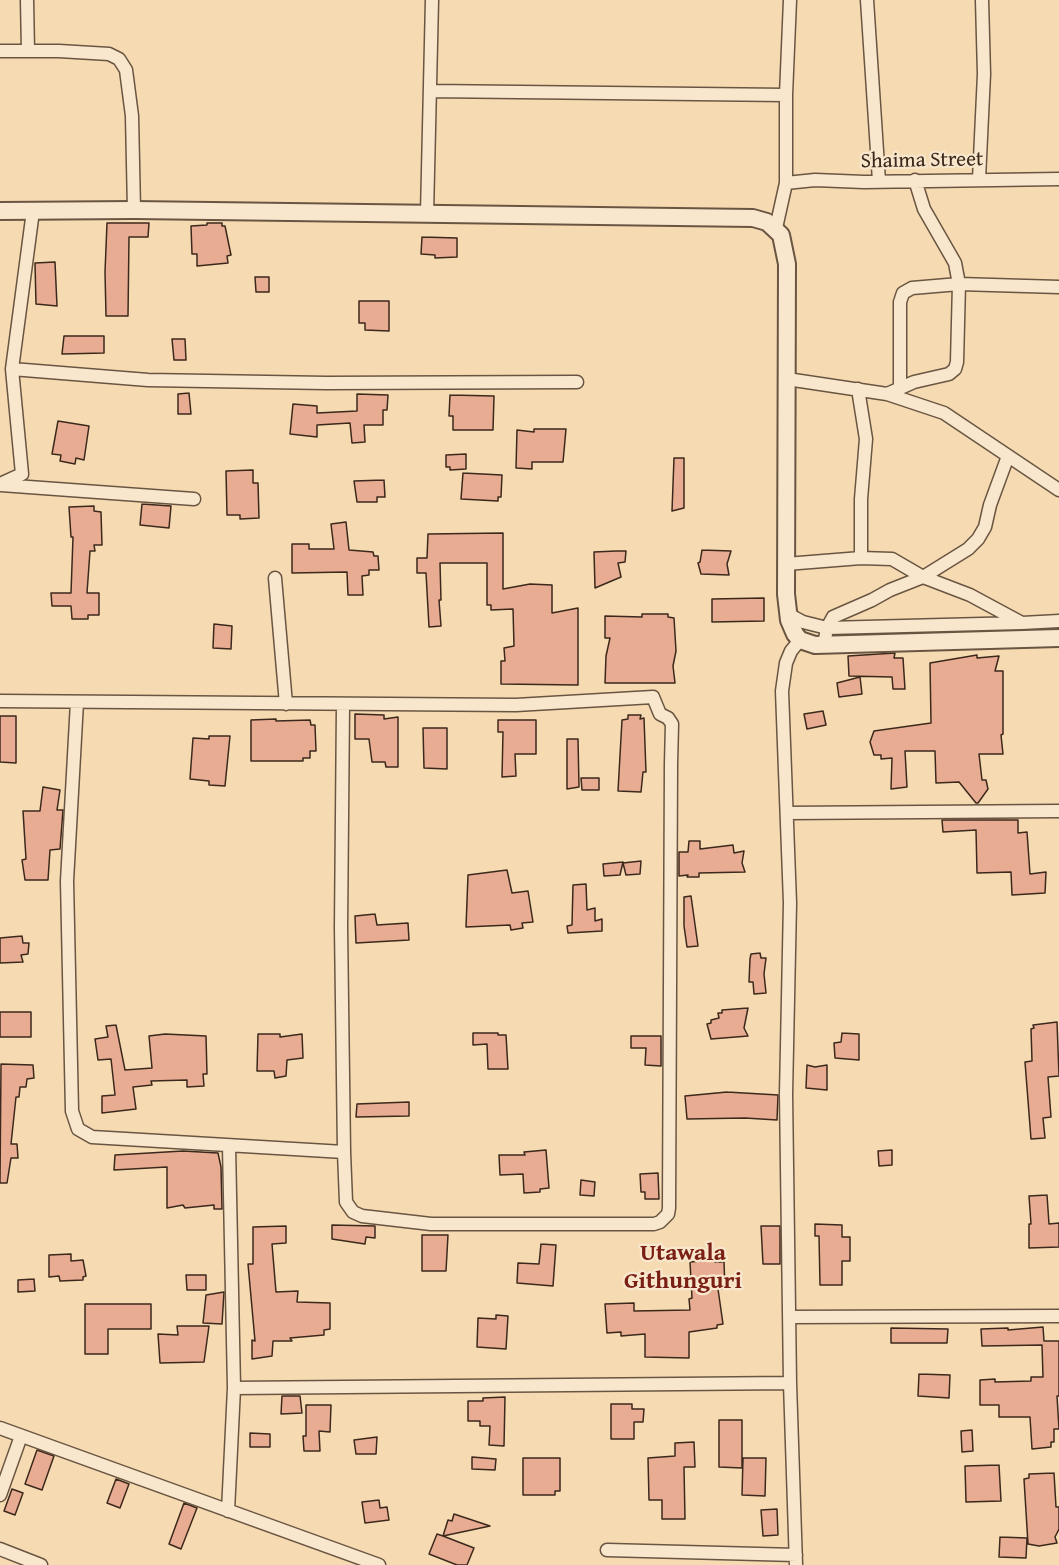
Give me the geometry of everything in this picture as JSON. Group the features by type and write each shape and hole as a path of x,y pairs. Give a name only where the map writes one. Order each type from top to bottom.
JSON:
{"street":[{"path":"27,0 28,51"},
{"path":"427,214 432,0"},
{"path":"776,228 786,183 786,94 790,0"},
{"path":"867,0 879,181"},
{"path":"979,179 984,74 982,0"},
{"path":"0,51 109,54 119,59 126,70 132,116 134,210"},
{"path":"430,91 786,94"},
{"name":"Shaima Street","path":"786,183 815,180 1059,179"},
{"path":"887,394 914,382 950,374 957,362 959,284 955,263 924,209 915,180"},
{"path":"0,211 134,210 753,218 767,222 781,235 787,264 786,564 789,620 800,640 815,645 824,645 1059,638"},
{"path":"0,485 22,474 12,369 33,211"},
{"path":"900,388 900,302 903,293 912,288 959,284 1059,287"},
{"path":"12,369 160,380 326,383 577,382"},
{"path":"787,379 887,394 944,413 1059,490"},
{"path":"858,389 866,439 861,499 861,558"},
{"path":"824,645 827,628 833,617 923,577 968,549 978,539 985,527 990,505 1008,456"},
{"path":"0,485 194,499"},
{"path":"786,564 861,558 892,559 923,577 970,595 1022,623"},
{"path":"275,578 286,704"},
{"path":"788,614 802,622 827,628 1059,621"},
{"path":"607,1550 796,1560 790,1383 786,1094 790,903 782,691 786,663 791,651 800,640"},
{"path":"0,701 516,705 653,697 660,714 668,718 672,724 669,1208 664,1219 654,1224 431,1224 371,1218 353,1212 346,1202 341,927 344,705"},
{"path":"77,702 67,881 72,1111 78,1129 92,1137 344,1152"},
{"path":"787,813 1059,811"},
{"path":"228,1511 234,1388 229,1146"},
{"path":"789,1317 1059,1316"},
{"path":"234,1388 790,1383"},
{"path":"0,1428 379,1565"},
{"path":"0,1495 21,1436"},
{"path":"0,1549 42,1565"}],"building":[{"path":"107,223 149,223 148,237 129,237 128,316 106,316"},
{"path":"207,223 222,223 222,226 225,226 231,255 227,256 228,263 197,266 197,254 192,254 191,226 207,225"},
{"path":"422,237 457,238 457,257 435,258 435,255 421,254"},
{"path":"55,262 57,306 36,304 35,263"},
{"path":"255,277 269,277 269,292 256,292"},
{"path":"359,301 389,301 389,331 365,330 365,323 359,323"},
{"path":"64,336 104,336 104,353 62,354"},
{"path":"172,339 185,339 186,360 174,360"},
{"path":"189,393 191,414 178,414 178,394"},
{"path":"357,394 388,395 387,410 383,410 383,425 364,425 365,442 352,443 350,423 317,425 317,437 290,434 293,404 317,406 317,413 357,411"},
{"path":"450,395 494,396 493,430 453,430 453,416 449,416"},
{"path":"58,421 89,426 84,460 76,458 75,464 60,461 61,455 52,454"},
{"path":"534,429 566,429 563,462 532,462 532,469 516,468 517,430 534,432"},
{"path":"466,454 466,469 450,470 450,467 446,467 446,455"},
{"path":"674,458 684,458 684,508 672,511"},
{"path":"253,470 253,483 258,483 259,518 240,519 240,515 227,515 226,471"},
{"path":"463,473 502,475 501,497 498,497 498,501 461,499"},
{"path":"384,480 385,497 377,497 377,502 357,502 354,481"},
{"path":"142,504 171,506 169,528 140,525"},
{"path":"94,506 94,511 101,512 102,545 94,545 95,551 90,551 87,593 99,593 99,615 88,615 88,619 72,619 71,606 52,606 51,593 71,593 73,537 71,537 69,507"},
{"path":"346,522 349,550 373,552 374,556 378,556 379,570 369,570 369,575 362,576 363,595 348,595 347,572 292,573 292,544 309,544 309,549 334,549 331,524"},
{"path":"503,533 503,589 530,584 552,585 552,613 578,608 578,685 501,684 501,661 505,661 504,648 514,646 513,609 491,610 491,605 487,605 487,563 440,563 441,626 429,627 426,573 417,573 417,558 427,558 428,534"},
{"path":"702,550 731,551 727,564 729,575 701,574 698,563"},
{"path":"626,551 625,562 618,563 621,577 595,588 594,552"},
{"path":"764,598 764,621 712,622 712,599"},
{"path":"642,614 668,614 668,617 674,618 675,683 605,683 606,656 610,638 605,638 605,616 642,617"},
{"path":"214,624 232,626 231,649 213,648"},
{"path":"895,653 894,658 903,658 905,689 893,689 892,677 849,676 848,656"},
{"path":"977,655 977,658 999,656 995,671 1003,671 1003,734 1001,735 1003,754 979,754 982,780 986,780 988,789 976,803 959,782 936,783 935,751 905,751 907,787 891,789 892,758 881,759 881,755 874,755 870,742 874,731 931,723 930,663"},
{"path":"860,677 862,694 839,697 837,683"},
{"path":"823,711 826,725 807,729 804,714"},
{"path":"355,714 384,715 384,719 398,717 398,767 386,767 385,762 372,762 369,739 355,739"},
{"path":"628,715 641,715 640,719 644,718 646,772 643,772 641,792 618,791 622,720 628,719"},
{"path":"0,716 16,716 16,763 0,762"},
{"path":"276,719 276,721 310,720 311,725 315,725 316,751 310,751 310,758 303,758 303,761 251,761 251,720"},
{"path":"498,720 536,720 536,754 515,754 516,776 502,777 503,732 498,732"},
{"path":"423,728 447,728 447,769 424,768"},
{"path":"209,736 230,736 225,786 209,785 209,781 190,779 193,738 209,739"},
{"path":"567,739 578,739 579,787 567,789"},
{"path":"581,778 599,778 599,790 582,790"},
{"path":"43,787 60,790 57,810 63,810 60,849 50,850 48,880 25,880 22,860 26,859 23,811 40,811"},
{"path":"942,820 1018,820 1018,833 1027,832 1030,874 1046,872 1045,893 1012,895 1011,872 977,873 976,830 943,832"},
{"path":"689,841 700,841 700,849 733,845 734,853 744,851 742,863 745,872 699,873 699,877 679,876 679,852 688,852"},
{"path":"641,861 640,874 626,875 623,863"},
{"path":"623,862 620,875 604,876 603,864"},
{"path":"507,870 512,893 528,891 533,922 522,923 523,928 511,930 510,925 466,927 468,875"},
{"path":"586,884 587,910 595,908 595,921 602,919 602,931 568,933 567,926 572,925 573,885"},
{"path":"691,896 698,946 687,947 684,897"},
{"path":"375,914 377,925 408,923 409,940 356,943 355,916"},
{"path":"22,936 23,943 29,943 28,954 21,955 23,962 0,963 0,938"},
{"path":"760,953 761,958 766,958 764,974 766,993 754,994 753,982 749,982 750,959 751,954"},
{"path":"748,1008 744,1028 748,1036 711,1039 707,1024 719,1018 718,1013 722,1013 722,1010"},
{"path":"0,1012 31,1012 31,1037 0,1037"},
{"path":"1057,1022 1059,1076 1048,1077 1051,1117 1043,1118 1045,1138 1031,1139 1025,1062 1032,1061 1031,1029 1034,1028 1033,1025"},
{"path":"116,1025 125,1070 152,1068 149,1036 165,1034 206,1036 207,1074 203,1074 204,1086 187,1087 187,1080 151,1081 152,1085 133,1087 136,1109 102,1113 102,1096 115,1095 111,1059 98,1060 95,1039 108,1037 106,1026"},
{"path":"473,1033 506,1035 508,1069 488,1069 487,1044 473,1045"},
{"path":"842,1033 859,1034 859,1060 835,1058 834,1043 841,1042"},
{"path":"258,1034 280,1034 280,1037 302,1034 303,1058 287,1060 286,1076 275,1078 274,1071 257,1071"},
{"path":"631,1036 661,1036 661,1066 645,1065 646,1048 631,1048"},
{"path":"1,1064 33,1065 34,1078 27,1079 26,1087 20,1087 19,1097 16,1097 11,1144 17,1144 18,1158 11,1158 7,1183 0,1183"},
{"path":"807,1065 815,1067 827,1065 827,1090 806,1088"},
{"path":"727,1092 778,1095 777,1120 687,1119 685,1096"},
{"path":"409,1102 409,1116 356,1117 357,1104"},
{"path":"546,1150 549,1188 540,1189 540,1192 524,1193 523,1174 500,1175 499,1155 525,1155 524,1152"},
{"path":"892,1150 892,1165 879,1166 878,1151"},
{"path":"183,1151 218,1153 221,1167 222,1209 214,1209 214,1205 185,1208 183,1205 167,1208 167,1167 114,1170 115,1155"},
{"path":"658,1173 659,1199 645,1199 645,1192 641,1192 640,1174"},
{"path":"581,1180 595,1182 594,1196 580,1195"},
{"path":"1047,1195 1049,1224 1059,1223 1059,1247 1029,1248 1029,1224 1031,1224 1029,1196"},
{"path":"815,1224 842,1225 842,1237 850,1237 850,1261 842,1261 842,1285 820,1285 819,1236 815,1236"},
{"path":"332,1225 375,1226 375,1238 366,1237 365,1244 332,1239"},
{"path":"286,1226 286,1243 272,1244 276,1292 298,1291 297,1302 330,1303 330,1329 324,1330 324,1335 290,1338 292,1341 273,1341 272,1356 252,1359 252,1340 255,1341 248,1264 253,1264 253,1227"},
{"path":"761,1226 780,1226 780,1264 763,1264"},
{"path":"422,1235 448,1235 446,1271 422,1271"},
{"path":"541,1244 556,1245 553,1286 517,1283 518,1263 539,1264"},
{"path":"71,1254 71,1261 83,1260 86,1276 83,1280 60,1281 59,1276 49,1277 49,1255"},
{"path":"700,1254 714,1254 715,1262 724,1262 725,1289 718,1289 723,1324 717,1325 717,1328 689,1332 689,1358 645,1357 645,1334 621,1336 621,1332 607,1333 605,1304 634,1303 634,1311 690,1310 689,1299 692,1298 690,1262 701,1261"},
{"path":"186,1275 206,1275 206,1290 187,1290"},
{"path":"34,1279 35,1291 18,1292 18,1280"},
{"path":"224,1292 222,1324 203,1323 206,1295"},
{"path":"85,1304 151,1304 151,1329 108,1329 108,1354 85,1354"},
{"path":"496,1315 508,1316 506,1349 477,1347 478,1318 496,1319"},
{"path":"177,1326 209,1326 204,1362 160,1363 158,1334 178,1335"},
{"path":"1043,1327 1044,1341 1059,1341 1059,1396 1057,1396 1059,1429 1054,1429 1054,1442 1051,1442 1051,1447 1032,1449 1030,1417 999,1417 999,1405 980,1405 980,1380 1031,1381 1031,1377 1043,1377 1042,1345 982,1346 981,1329 1008,1328 1008,1330"},
{"path":"891,1328 948,1329 947,1343 891,1343"},
{"path":"919,1374 950,1375 949,1398 918,1396"},
{"path":"282,1396 300,1396 302,1413 281,1414"},
{"path":"505,1397 504,1446 489,1445 490,1426 480,1426 480,1421 468,1421 468,1401"},
{"path":"611,1404 632,1404 632,1409 644,1409 643,1422 634,1422 634,1439 611,1439"},
{"path":"306,1405 331,1405 330,1432 319,1431 320,1451 304,1451"},
{"path":"719,1420 742,1420 742,1468 719,1467"},
{"path":"972,1430 973,1451 962,1452 961,1431"},
{"path":"250,1433 270,1434 270,1447 250,1447"},
{"path":"377,1437 376,1454 356,1454 354,1440"},
{"path":"694,1442 695,1467 684,1467 685,1519 662,1519 662,1500 649,1500 648,1458 675,1456 675,1443"},
{"path":"37,1450 54,1456 42,1490 25,1484"},
{"path":"472,1457 496,1459 495,1470 472,1469"},
{"path":"523,1458 560,1458 560,1491 555,1491 555,1495 523,1495"},
{"path":"743,1458 766,1458 765,1496 742,1495"},
{"path":"999,1465 1001,1501 966,1502 965,1466"},
{"path":"1054,1473 1056,1507 1059,1507 1059,1529 1055,1537 1057,1543 1039,1546 1028,1544 1024,1479 1029,1478 1029,1474"},
{"path":"116,1479 129,1484 120,1508 107,1503"},
{"path":"12,1489 23,1493 15,1515 4,1511"},
{"path":"379,1500 380,1508 387,1507 389,1520 365,1523 362,1502"},
{"path":"184,1503 197,1508 181,1549 169,1544"},
{"path":"777,1509 778,1535 763,1536 761,1510"},
{"path":"454,1514 490,1526 443,1536 448,1520 452,1521"},
{"path":"437,1534 474,1548 467,1565 457,1565 429,1554"},
{"path":"1000,1537 1027,1538 1026,1558 999,1557"}],"district":[{"name":"Utawala Githunguri","path":"683,1268"}]}
